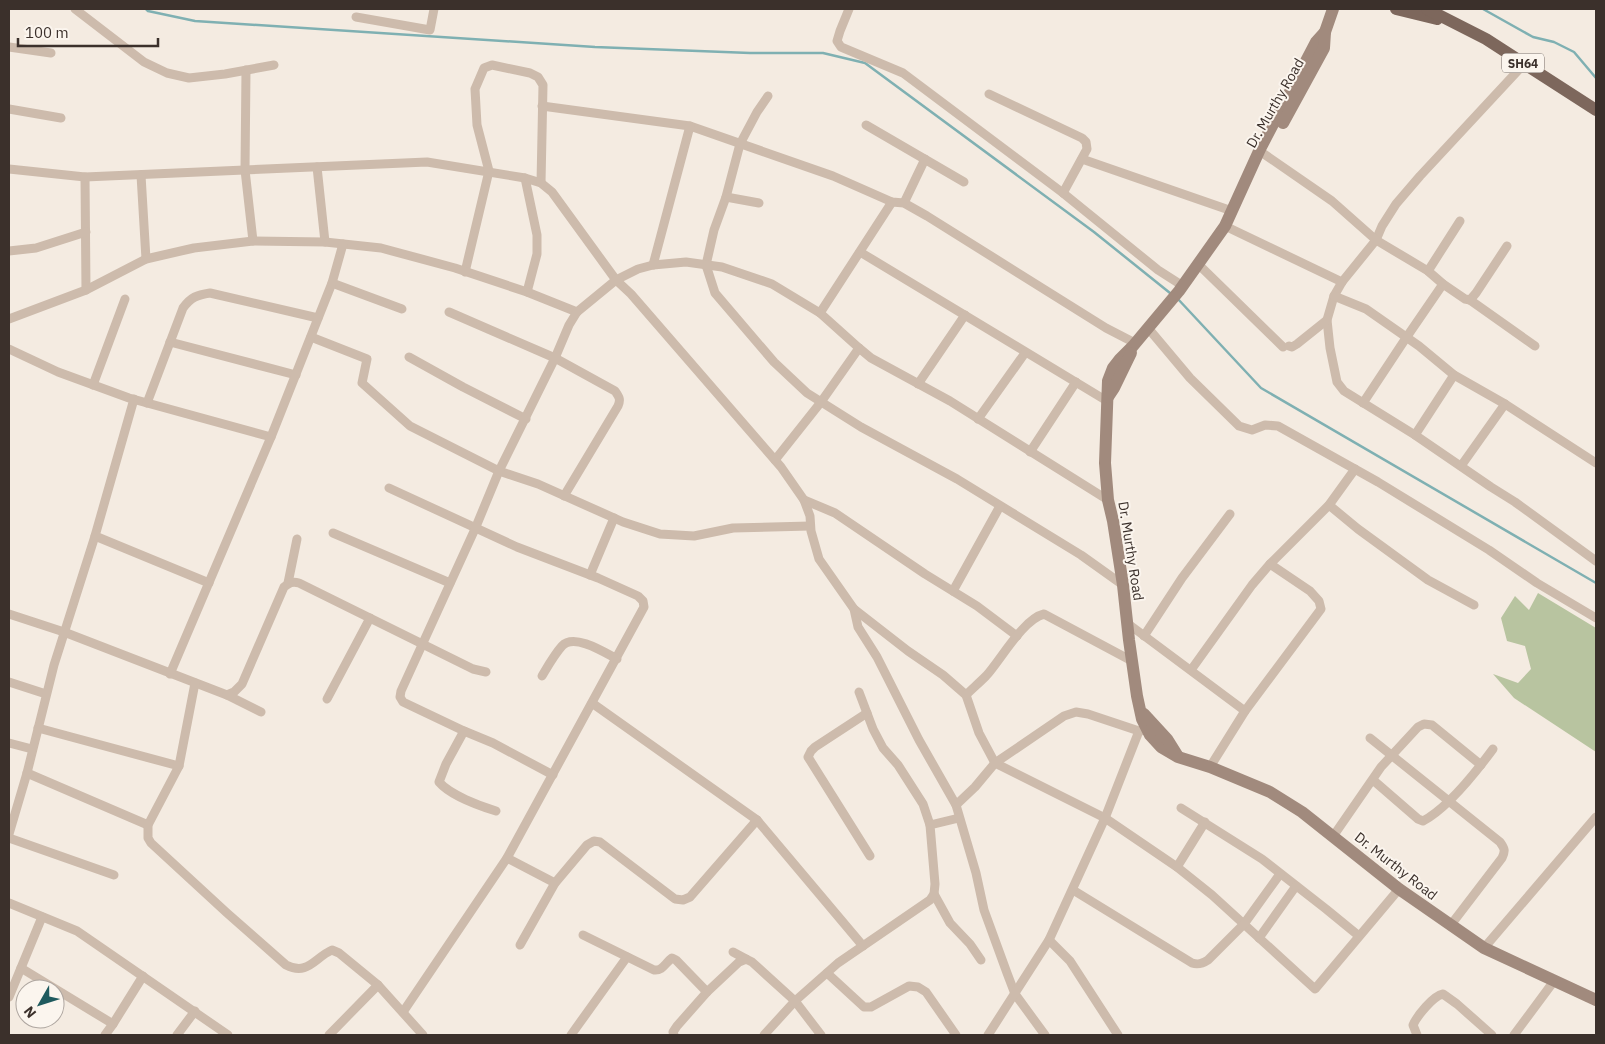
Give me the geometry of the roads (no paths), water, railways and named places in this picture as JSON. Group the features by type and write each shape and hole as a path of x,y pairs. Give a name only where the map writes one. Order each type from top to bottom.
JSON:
{"main road":[{"name":"Dr. Murthy Road","path":"1243,186 1279,130 1324,48 1325,32 1333,9"},
{"name":"SH64","path":"1396,9 1434,18 1447,19"},
{"name":"SH64","path":"1427,9 1486,39 1568,90 1596,110"},
{"name":"Dr. Murthy Road","path":"1325,32 1316,42 1260,149 1225,226 1181,288 1134,344 1123,371 1107,399 1105,463 1108,500 1123,585 1143,731 1162,747 1178,757 1210,767 1270,792 1302,812 1334,835 1399,889 1484,948 1596,1000"},
{"name":"Dr. Murthy Road","path":"1141,709 1172,746 1178,757"}],"street":[{"path":"74,9 144,62 167,73 189,78 274,65"},
{"path":"356,16 430,30 434,9"},
{"path":"849,9 837,41 841,47 903,73 1063,193 1181,288"},
{"path":"9,47 51,53"},
{"path":"465,272 489,171 477,125 476,89 484,68 492,64 530,73 538,77 543,85 541,183"},
{"path":"1524,64 1402,197 1382,226 1376,240 1342,282 1334,296 1327,320 1330,348 1337,382 1344,391 1515,502 1596,561"},
{"path":"246,70 245,170 253,241"},
{"path":"989,94 1082,138 1086,142 1087,149 1063,193"},
{"path":"768,96 740,144 726,197 714,230 706,265 715,293 774,362 807,393 861,427 957,479 1081,555 1123,585"},
{"path":"542,106 690,126 833,176 892,202 904,204 927,216 1134,344"},
{"path":"9,109 61,118"},
{"path":"866,125 964,182"},
{"path":"653,265 690,126"},
{"path":"1264,154 1332,201 1376,240 1428,271 1443,284 1465,299 1470,300 1535,346"},
{"path":"904,204 925,159"},
{"path":"1082,159 1232,210"},
{"path":"9,169 85,177 428,162 489,171 541,183 552,192 616,280 631,294 775,460 804,500 810,516 810,526 819,558 854,609 943,674 966,695 979,733 995,763 1105,818 1177,867 1244,924 1315,989 1399,889"},
{"path":"317,168 325,242"},
{"path":"141,175 146,259"},
{"path":"85,177 86,290"},
{"path":"525,178 537,235 537,254 527,292"},
{"path":"726,197 760,203"},
{"path":"820,313 892,202"},
{"path":"1428,271 1460,221"},
{"path":"1225,226 1342,282"},
{"path":"9,251 36,248 86,232"},
{"path":"9,319 86,290 146,259 194,248 253,241 325,242 381,248 527,292 578,312"},
{"path":"170,674 296,375 332,283 343,244"},
{"path":"1470,300 1507,246"},
{"path":"860,252 1025,353 1107,399"},
{"path":"553,775 513,753 404,702 400,697 401,691 499,471 555,358 569,325 578,312 616,280 638,269 653,265 686,262 722,267 772,284 820,313 871,358 978,419 1108,500"},
{"path":"1198,264 1286,347 1292,347 1297,344 1327,320"},
{"path":"332,283 402,309"},
{"path":"1363,404 1443,284"},
{"path":"147,403 184,308 190,299 210,293 318,318"},
{"path":"1334,296 1366,309 1454,375 1505,404 1596,463"},
{"path":"93,385 125,300"},
{"path":"449,312 555,358 615,391 620,397 620,401 564,496"},
{"path":"918,384 965,315"},
{"path":"1148,328 1190,378 1239,426 1252,430 1265,426 1278,426 1355,469 1596,618"},
{"path":"311,337 366,359 362,383 410,426 499,471 538,484 614,518 660,534 694,536 733,528 810,526"},
{"path":"170,342 296,375"},
{"path":"775,460 822,402 859,348"},
{"path":"9,349 58,372 134,399 271,437"},
{"path":"978,419 1025,353"},
{"path":"409,356 463,387 526,418"},
{"path":"1414,436 1454,375"},
{"path":"1030,452 1076,382"},
{"path":"114,875 9,836 27,774 46,694 95,536 134,399"},
{"path":"1461,466 1505,404"},
{"path":"1191,670 1252,585 1270,564 1329,505 1355,469"},
{"path":"389,488 517,547 638,596 643,601 644,607 507,858 403,1012"},
{"path":"804,500 835,514 978,606 1017,636"},
{"path":"1329,505 1358,529 1428,580 1474,605"},
{"path":"953,591 1000,506"},
{"path":"1144,636 1182,578 1230,514"},
{"path":"590,575 614,518"},
{"path":"333,533 450,583"},
{"path":"95,536 209,584"},
{"path":"227,695 234,692 242,684 284,587 288,583 297,539"},
{"path":"1210,767 1246,711 1321,609 1319,600 1310,591 1270,564"},
{"path":"288,583 298,583 473,669 486,672"},
{"path":"854,609 858,627 877,657 919,740 956,805 976,873 984,910 1015,994 1045,1035"},
{"path":"9,614 64,632 227,695 260,712"},
{"path":"966,695 986,676 1017,636 1037,616 1044,614 1132,661"},
{"path":"327,699 370,618"},
{"path":"1127,623 1246,711"},
{"path":"542,676 563,645 574,640 617,659"},
{"path":"9,682 46,694"},
{"path":"196,683 179,766 148,825 148,838 151,843 286,965 301,969 310,966 324,953 332,950 339,953 378,985 423,1035"},
{"path":"859,692 872,728 883,748 898,765 923,804 930,825 934,894 950,923 970,944 981,960"},
{"path":"592,703 757,820 863,946"},
{"path":"956,805 975,787 995,763 1064,716 1076,712 1088,714 1143,731 1049,940 988,1035"},
{"path":"867,714 815,747 810,751 808,757 870,856"},
{"path":"1334,835 1391,754 1418,727 1424,724 1432,725 1481,765"},
{"path":"38,728 179,766"},
{"path":"464,731 446,764 439,782 447,790 496,811"},
{"path":"1370,738 1500,842 1504,848 1505,852 1498,864 1450,926"},
{"path":"9,743 32,749"},
{"path":"1372,780 1418,819 1423,821 1448,801 1493,749"},
{"path":"27,774 148,825"},
{"path":"1181,808 1262,859 1359,936"},
{"path":"1484,948 1596,817"},
{"path":"930,825 959,818"},
{"path":"520,945 555,883 587,845 594,841 600,842 675,899 683,900 690,897 757,820"},
{"path":"1177,867 1205,822"},
{"path":"507,858 555,883"},
{"path":"1073,890 1198,965 1208,960 1244,924 1280,874"},
{"path":"1259,938 1296,886"},
{"path":"764,1035 795,1002 838,963 921,907 934,894"},
{"path":"9,903 77,931 228,1035"},
{"path":"9,997 42,917"},
{"path":"583,934 654,970 658,970 672,958 707,992"},
{"path":"1049,940 1070,961 1118,1035"},
{"path":"733,952 752,962 795,1002 821,1035"},
{"path":"571,1035 627,957"},
{"path":"674,1035 673,1032 677,1026 707,992 739,962 746,959"},
{"path":"21,968 113,1024"},
{"path":"827,973 864,1007 871,1007 909,986 918,987 926,992 956,1035"},
{"path":"106,1035 143,976"},
{"path":"1514,1035 1554,981"},
{"path":"328,1035 378,985"},
{"path":"1417,1035 1413,1025 1416,1019 1436,997 1443,994 1492,1035"},
{"path":"177,1035 195,1011"}],"waterway":[{"path":"146,9 195,21 595,47 750,53 823,53 865,63 1094,232 1170,293"},
{"path":"1483,9 1533,37 1554,42 1574,52 1596,78"},
{"path":"1177,298 1261,388 1596,583"}]}
